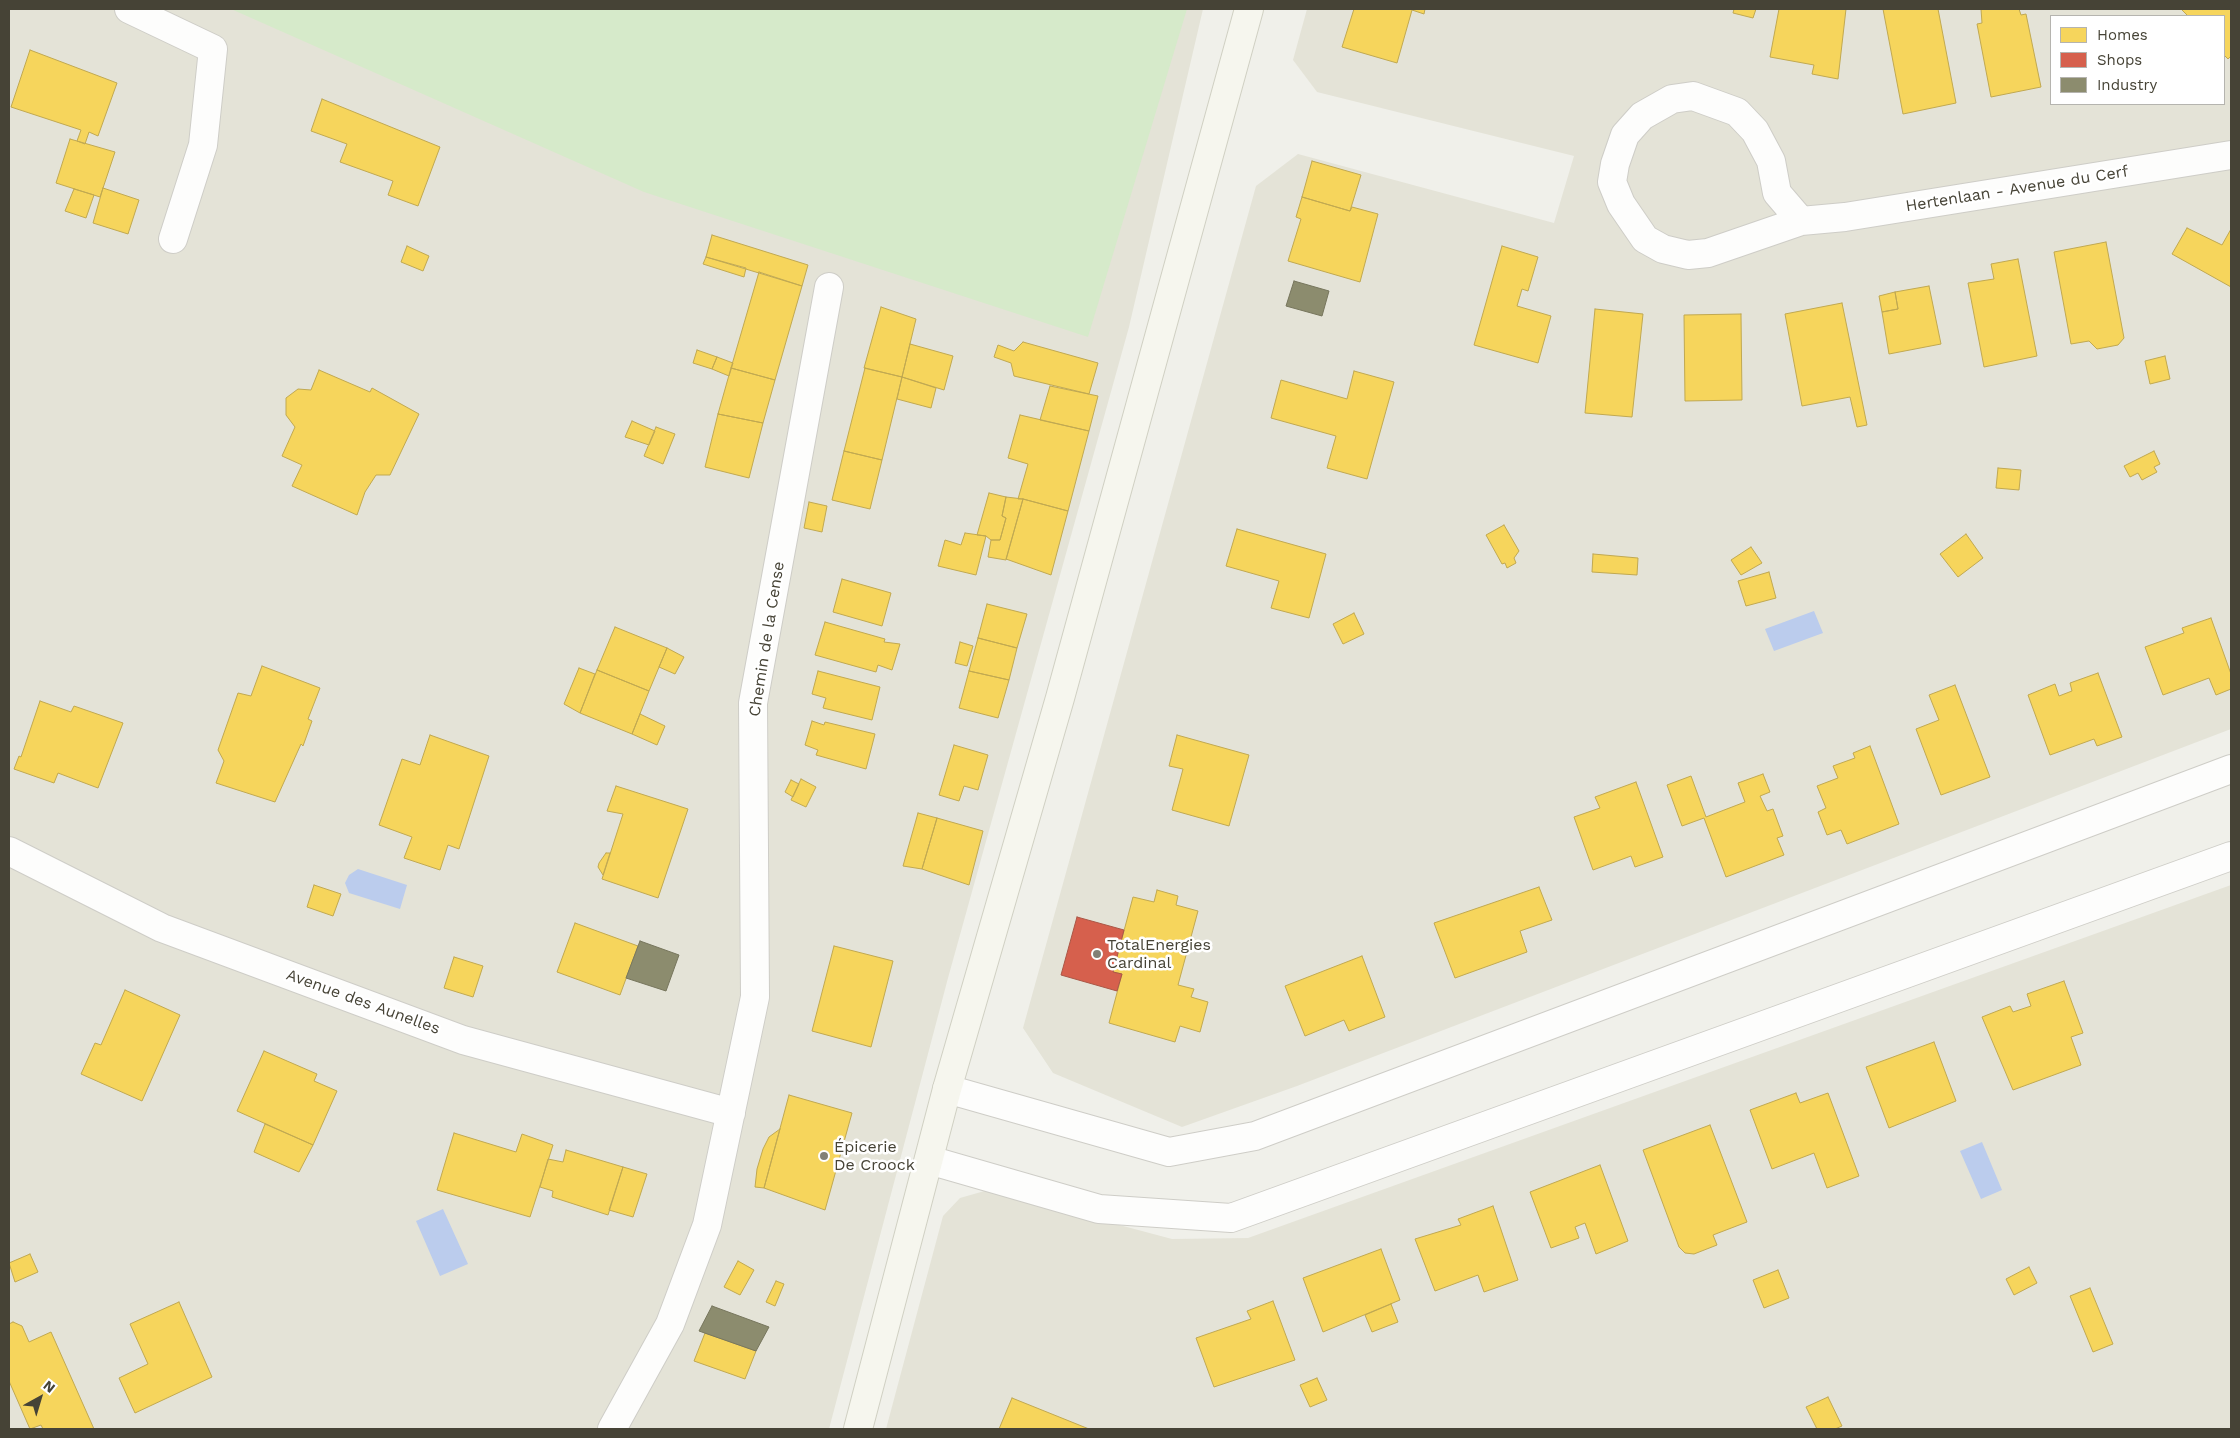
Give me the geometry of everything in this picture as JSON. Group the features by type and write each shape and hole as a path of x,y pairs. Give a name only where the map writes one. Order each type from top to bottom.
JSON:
{"main road":[{"path":"858,1429 948,1089 1060,698 1249,9"}],"street":[{"path":"128,9 213,50 203,145 173,239"},
{"name":"Hertenlaan - Avenue du Cerf","path":"1802,221 1778,193 1771,161 1755,131 1738,112 1693,96 1672,99 1642,116 1625,135 1615,164 1612,182 1621,204 1645,239 1663,249 1688,255 1708,252 1802,221 1845,217 2231,155"},
{"name":"Chemin de la Cense","path":"612,1429 670,1324 707,1225 755,997 753,703 829,287"},
{"path":"948,1089 1169,1152 1255,1136 2231,769"},
{"name":"Avenue des Aunelles","path":"9,851 162,928 463,1040 731,1113"},
{"path":"929,1160 1099,1209 1231,1218 2231,856"}],"shaded area":[{"path":"9,9 1203,9 1129,327 948,978 829,1429 9,1429"},
{"path":"1307,9 2231,9 2231,729 1297,1086 1182,1127 1053,1073 1023,1028 1256,186 1298,154 1554,223 1574,156 1317,92 1293,60"},
{"path":"2231,885 2231,1429 886,1429 943,1216 960,1198 988,1190 1172,1239 1248,1238"}],"green space":[{"path":"231,9 1187,9 1088,337 644,192"}],"water":[{"path":"1814,611 1823,633 1774,651 1765,629"},
{"path":"358,869 407,885 400,909 349,893 345,883 349,875"},
{"path":"1982,1142 2002,1190 1981,1199 1960,1151"},
{"path":"443,1209 468,1264 440,1276 416,1221"}],"building: Homes":[{"path":"1354,9 1425,9 1424,14 1412,10 1397,63 1342,47"},
{"path":"1734,9 1756,9 1753,18 1733,13"},
{"path":"1779,9 1846,9 1838,79 1812,74 1814,65 1770,57"},
{"path":"1883,9 1938,9 1956,103 1903,114"},
{"path":"1981,9 2019,9 2021,15 2026,14 2041,87 1991,97 1977,24 1982,23"},
{"path":"2181,9 2231,9 2231,56 2228,59 2225,56 2225,15 2187,15"},
{"path":"30,50 117,83 98,136 89,132 85,144 77,141 81,130 11,107"},
{"path":"322,99 440,147 418,206 388,195 393,181 340,162 347,144 311,131"},
{"path":"70,139 115,152 100,197 56,183"},
{"path":"1312,161 1361,175 1350,211 1302,197"},
{"path":"103,188 139,200 128,234 93,223"},
{"path":"74,189 94,195 86,218 65,211"},
{"path":"1302,197 1350,211 1352,207 1378,214 1360,282 1288,261 1301,219 1296,217"},
{"path":"2187,228 2222,245 2231,229 2231,287 2172,254"},
{"path":"712,235 808,265 802,286 706,257"},
{"path":"2106,242 2124,338 2118,345 2097,349 2089,341 2071,344 2054,252"},
{"path":"407,246 429,256 423,271 401,262"},
{"path":"1502,246 1538,257 1528,291 1522,289 1517,306 1551,316 1538,363 1474,345"},
{"path":"706,257 746,268 744,277 703,264"},
{"path":"2018,259 2037,356 1984,367 1968,283 1994,279 1991,264"},
{"path":"759,272 802,286 775,380 731,368"},
{"path":"1929,286 1941,344 1889,354 1882,312 1898,309 1895,292"},
{"path":"1895,292 1898,309 1882,312 1879,296"},
{"path":"1842,303 1867,425 1857,427 1850,397 1802,406 1785,314"},
{"path":"881,307 916,319 902,377 864,368"},
{"path":"1595,309 1643,314 1632,417 1585,413"},
{"path":"1741,314 1742,400 1685,401 1684,315"},
{"path":"1023,342 1098,363 1089,394 1014,376 1011,363 994,357 998,345 1014,351"},
{"path":"910,344 953,356 944,390 902,377"},
{"path":"697,350 717,357 712,369 693,363"},
{"path":"2165,356 2170,379 2150,384 2145,361"},
{"path":"717,357 733,363 729,376 712,369"},
{"path":"731,368 775,380 763,423 718,414"},
{"path":"865,368 902,377 882,460 844,451"},
{"path":"319,370 370,392 372,388 419,414 390,475 376,475 365,492 357,515 292,486 302,465 282,456 295,427 286,415 286,398 298,389 311,390"},
{"path":"1354,371 1394,382 1367,479 1327,468 1336,436 1271,418 1281,380 1347,399"},
{"path":"902,377 936,388 931,408 897,399"},
{"path":"1050,386 1098,396 1089,431 1040,420"},
{"path":"718,414 763,423 749,478 705,467"},
{"path":"1020,415 1089,431 1068,511 1018,499 1028,464 1008,458"},
{"path":"632,421 655,431 649,445 625,437"},
{"path":"656,427 675,434 663,464 644,456"},
{"path":"844,451 882,460 870,509 832,500"},
{"path":"2154,451 2160,464 2154,467 2157,472 2142,480 2138,473 2130,477 2124,466"},
{"path":"1998,468 2021,470 2019,490 1996,488"},
{"path":"989,493 1006,497 1002,516 1006,518 1000,540 991,540 986,536 977,535"},
{"path":"1006,497 1023,499 1006,560 988,557 991,540 1000,540 1006,518 1002,516"},
{"path":"1023,499 1068,511 1051,575 1006,559"},
{"path":"809,502 827,506 822,532 804,528"},
{"path":"1504,525 1519,551 1514,558 1516,563 1507,568 1505,563 1502,564 1486,535"},
{"path":"1237,529 1326,554 1309,618 1271,608 1279,581 1226,566"},
{"path":"965,533 986,536 976,575 938,566 945,540 961,545"},
{"path":"1966,534 1983,558 1958,577 1940,554"},
{"path":"1751,547 1762,563 1741,575 1731,560"},
{"path":"1593,554 1638,558 1637,575 1592,572"},
{"path":"1769,572 1776,598 1746,606 1738,581"},
{"path":"842,579 891,593 882,626 833,612"},
{"path":"987,604 1027,614 1017,648 978,638"},
{"path":"1354,613 1364,634 1343,644 1333,624"},
{"path":"2211,618 2231,674 2231,689 2216,695 2209,678 2163,695 2145,647 2184,633 2182,628"},
{"path":"825,622 885,639 884,642 900,644 892,670 878,665 876,672 815,655"},
{"path":"615,627 667,648 649,691 597,670"},
{"path":"978,638 1017,648 1009,680 969,671"},
{"path":"960,642 973,646 967,666 955,663"},
{"path":"667,648 684,657 675,674 659,667"},
{"path":"262,666 320,688 308,719 312,721 303,746 301,744 275,802 216,783 224,761 218,750 238,693 251,696"},
{"path":"579,668 595,674 580,713 564,704"},
{"path":"597,670 649,691 632,734 580,713"},
{"path":"818,671 880,687 872,720 823,708 826,698 812,694"},
{"path":"969,671 1009,680 998,718 959,708"},
{"path":"2098,673 2122,737 2097,746 2094,739 2050,755 2028,695 2055,684 2059,696 2072,691 2070,683"},
{"path":"1955,685 1990,777 1941,795 1916,729 1939,720 1929,695"},
{"path":"40,701 71,712 74,706 123,723 98,788 58,773 54,783 14,769 19,756 21,757"},
{"path":"640,714 665,726 657,745 632,734"},
{"path":"812,721 824,725 825,722 875,734 866,769 816,755 818,750 805,745"},
{"path":"430,735 489,756 459,849 448,845 440,870 404,858 412,837 379,825 402,759 420,765"},
{"path":"1177,735 1249,755 1229,826 1172,810 1183,769 1169,766"},
{"path":"954,745 988,755 978,790 964,786 959,801 939,795"},
{"path":"1870,746 1899,824 1847,844 1841,830 1827,835 1818,812 1826,808 1817,786 1838,778 1833,766 1855,758 1853,753"},
{"path":"1763,774 1770,792 1760,796 1767,811 1773,809 1783,836 1777,838 1784,855 1726,877 1704,818 1682,826 1667,785 1691,776 1706,817 1745,802 1738,783"},
{"path":"801,779 816,787 806,807 791,800"},
{"path":"791,780 799,784 793,797 785,792"},
{"path":"1636,782 1663,857 1635,867 1631,856 1593,870 1574,817 1600,808 1595,797"},
{"path":"616,786 688,809 658,898 602,879 623,814 607,811"},
{"path":"918,813 937,818 922,869 903,866"},
{"path":"937,818 983,831 969,885 922,869"},
{"path":"606,853 610,853 603,875 598,867"},
{"path":"314,885 341,894 333,916 307,907"},
{"path":"1539,887 1552,920 1520,931 1527,952 1455,978 1434,923"},
{"path":"1157,890 1178,896 1176,905 1198,911 1178,985 1194,989 1191,997 1208,1002 1200,1032 1180,1026 1175,1042 1109,1023 1122,974 1113,972 1133,897 1154,902"},
{"path":"575,923 638,946 620,995 557,972"},
{"path":"834,946 893,961 871,1047 812,1031"},
{"path":"1362,956 1385,1017 1349,1031 1344,1020 1305,1036 1285,986"},
{"path":"454,957 483,966 473,997 444,988"},
{"path":"2064,981 2083,1033 2071,1037 2081,1065 2013,1090 1982,1017 2010,1006 2013,1012 2031,1006 2027,994"},
{"path":"125,990 180,1015 142,1101 81,1074 95,1043 101,1045"},
{"path":"1934,1042 1956,1101 1889,1128 1866,1067"},
{"path":"264,1051 317,1074 314,1081 337,1091 313,1145 237,1111"},
{"path":"1796,1093 1800,1103 1828,1093 1859,1176 1827,1188 1814,1153 1772,1169 1750,1110"},
{"path":"789,1095 852,1113 825,1210 764,1188"},
{"path":"265,1124 313,1145 299,1172 254,1152"},
{"path":"1710,1125 1747,1222 1713,1235 1717,1245 1694,1254 1685,1253 1679,1247 1643,1150"},
{"path":"780,1129 764,1188 755,1187 757,1169 763,1149 769,1137"},
{"path":"454,1133 516,1152 522,1134 553,1145 530,1217 437,1190"},
{"path":"566,1150 623,1167 608,1215 552,1197 553,1191 540,1187 548,1159 563,1162"},
{"path":"1600,1165 1628,1241 1596,1254 1585,1223 1575,1227 1579,1238 1551,1248 1530,1192"},
{"path":"623,1167 647,1174 633,1217 609,1210"},
{"path":"1493,1206 1518,1280 1484,1292 1478,1275 1435,1291 1415,1239 1461,1225 1458,1219"},
{"path":"1381,1249 1400,1300 1323,1332 1303,1278"},
{"path":"30,1254 38,1272 15,1282 9,1263"},
{"path":"738,1261 754,1270 740,1295 724,1287"},
{"path":"2029,1267 2037,1283 2014,1295 2006,1279"},
{"path":"1778,1270 1789,1298 1764,1308 1753,1280"},
{"path":"776,1281 784,1284 775,1306 766,1302"},
{"path":"2090,1288 2113,1344 2093,1352 2070,1296"},
{"path":"1273,1301 1295,1360 1214,1387 1196,1338 1251,1319 1247,1311"},
{"path":"179,1302 212,1377 135,1413 119,1378 148,1364 130,1324"},
{"path":"1391,1304 1398,1322 1372,1332 1365,1315"},
{"path":"13,1322 22,1326 29,1342 51,1332 94,1429 43,1429 41,1425 30,1429 9,1381 9,1324"},
{"path":"705,1333 756,1351 745,1379 694,1361"},
{"path":"1317,1378 1327,1400 1310,1407 1300,1385"},
{"path":"1828,1397 1842,1426 1835,1429 1817,1429 1806,1407"},
{"path":"1012,1398 1089,1429 999,1429"}],"building: Shops":[{"path":"1077,917 1124,930 1113,972 1122,974 1117,991 1061,975"}],"building: Industry":[{"path":"1294,281 1329,291 1322,316 1286,306"},
{"path":"640,941 679,955 666,991 626,978"},
{"path":"712,1306 769,1327 756,1351 699,1331"}],"place":[{"name":"TotalEnergies Cardinal","path":"1097,954"},
{"name":"Épicerie De Croock","path":"824,1156"}]}
